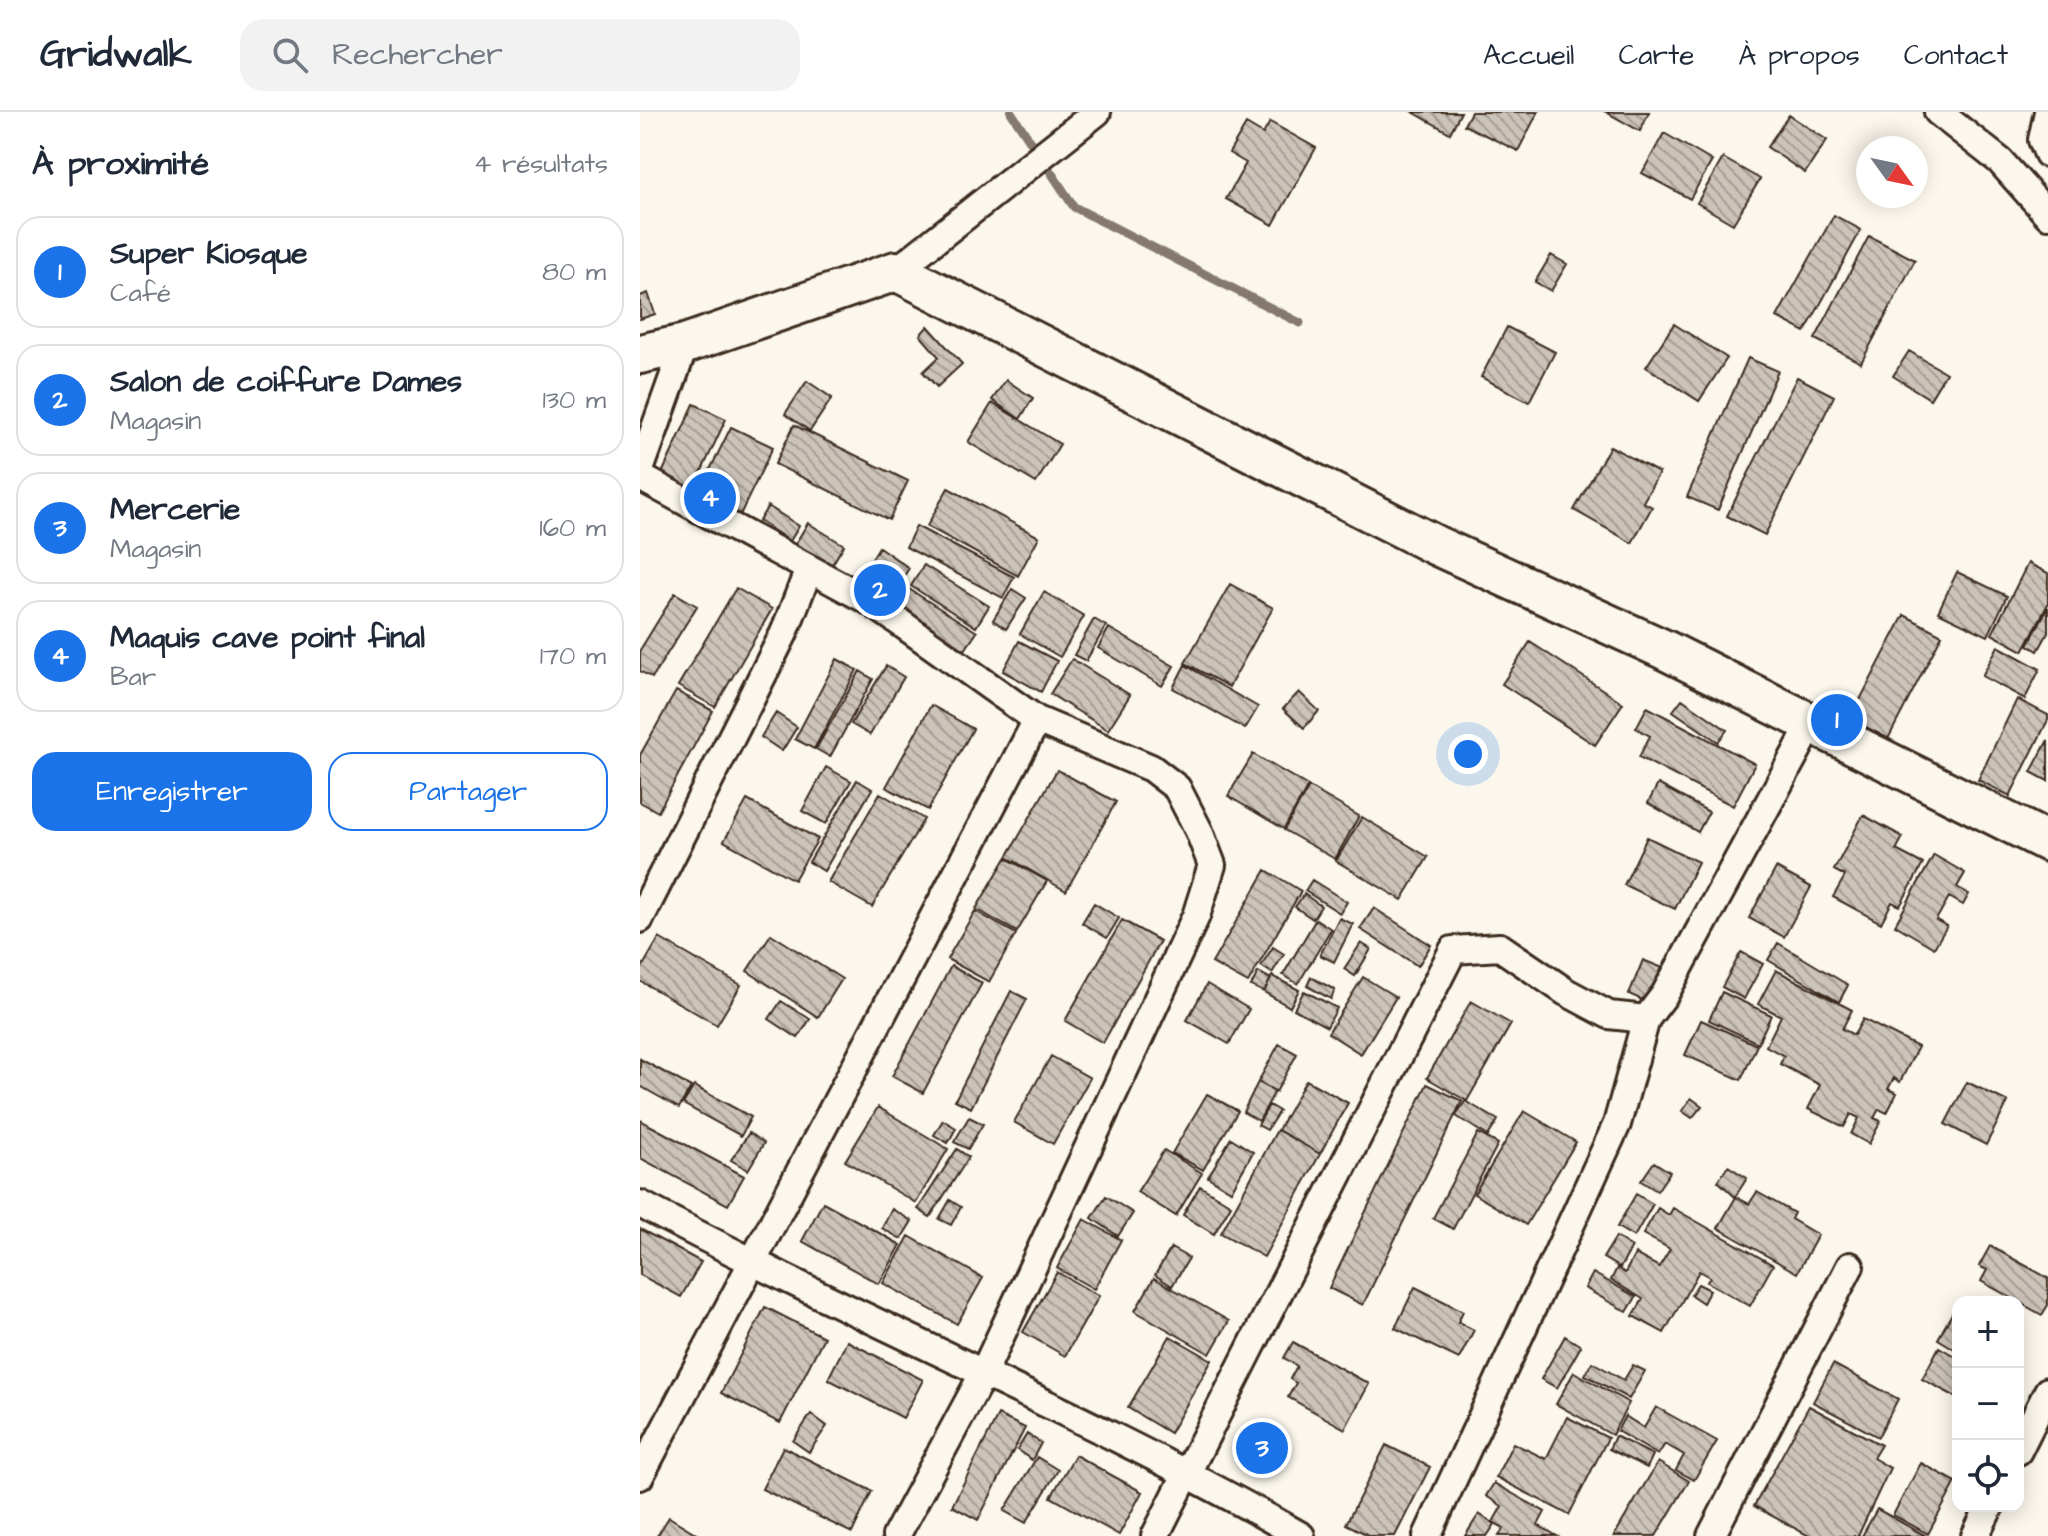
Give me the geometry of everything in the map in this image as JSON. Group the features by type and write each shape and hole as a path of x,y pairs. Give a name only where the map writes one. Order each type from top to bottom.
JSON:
{"main road":[{"path":"640,354 685,344 896,271 1435,545 1663,649 2048,842"}],"street":[{"path":"896,271 1097,112"},
{"path":"1938,112 2000,161 2048,215"},
{"path":"2048,112 2042,140 2048,154"},
{"path":"640,470 685,344"},
{"path":"640,477 871,602 1037,720 1151,768 1177,788 1212,865 1196,916 982,1376 896,1536"},
{"path":"640,919 784,633 809,569"},
{"path":"640,1476 1037,720"},
{"path":"1427,1536 1617,1124 1646,1019 1665,994 1811,725"},
{"path":"1155,1536 1453,950 1500,947 1566,992 1609,1015 1646,1019"},
{"path":"640,1204 752,1264 1187,1471 1301,1536"},
{"path":"1711,1536 1850,1266"},
{"path":"2024,1440 2048,1391"},
{"path":"1975,1536 1987,1512"}],"building":[{"path":"1413,112 1461,112 1450,133"},
{"path":"1471,112 1538,112 1518,151 1464,125"},
{"path":"1606,112 1649,112 1640,131"},
{"path":"1789,115 1827,140 1805,173 1767,147"},
{"path":"1270,122 1316,148 1273,225 1226,199 1246,163 1229,153 1246,124 1263,134"},
{"path":"1664,133 1712,161 1690,199 1642,173"},
{"path":"1723,158 1760,179 1733,224 1697,203"},
{"path":"1834,215 1861,230 1805,332 1777,317"},
{"path":"1869,236 1915,260 1861,363 1815,339"},
{"path":"1551,255 1567,264 1551,291 1535,282"},
{"path":"648,293 655,314 640,319 640,296"},
{"path":"1674,324 1727,358 1699,401 1646,367"},
{"path":"928,326 962,364 937,387 923,372 939,357 920,335"},
{"path":"1507,327 1555,352 1529,402 1481,377"},
{"path":"1909,351 1946,373 1930,399 1893,376"},
{"path":"1748,358 1778,371 1718,510 1687,497"},
{"path":"1797,377 1834,396 1765,535 1727,516"},
{"path":"1006,380 1033,398 1020,419 992,400"},
{"path":"807,381 832,398 810,431 785,414"},
{"path":"992,403 1060,444 1036,483 968,442"},
{"path":"694,404 726,419 691,494 659,480"},
{"path":"794,425 908,481 889,520 775,464"},
{"path":"731,427 773,447 739,517 697,496"},
{"path":"1610,446 1659,473 1643,502 1652,507 1632,543 1574,510"},
{"path":"948,488 1039,537 1018,576 927,526"},
{"path":"768,506 799,526 790,541 759,521"},
{"path":"808,523 844,545 830,568 794,546"},
{"path":"916,526 1014,577 1003,598 906,547"},
{"path":"879,547 909,568 901,581 871,560"},
{"path":"2028,563 2048,573 2048,604 2023,651 1992,634"},
{"path":"924,565 989,606 976,627 911,586"},
{"path":"867,567 898,586 890,600 859,581"},
{"path":"1957,572 2007,596 1988,636 1938,612"},
{"path":"1230,584 1273,608 1229,687 1185,663"},
{"path":"736,588 772,609 715,707 678,686"},
{"path":"909,589 977,632 965,650 898,607"},
{"path":"1012,589 1026,598 1006,629 993,620"},
{"path":"1044,592 1084,616 1060,657 1020,634"},
{"path":"675,593 697,606 652,678 640,671 640,650"},
{"path":"2048,607 2048,633 2038,651 2028,645"},
{"path":"1904,615 1942,635 1888,739 1850,719"},
{"path":"1094,619 1106,626 1086,661 1074,655"},
{"path":"1109,628 1174,666 1162,686 1098,648"},
{"path":"1019,641 1057,661 1041,692 1003,671"},
{"path":"1530,642 1623,703 1595,745 1502,684"},
{"path":"1998,646 2040,669 2025,699 1982,676"},
{"path":"837,659 857,670 814,749 795,739"},
{"path":"1072,659 1130,695 1108,730 1050,694"},
{"path":"1185,665 1258,707 1245,729 1173,688"},
{"path":"886,666 904,677 870,735 851,724"},
{"path":"860,671 873,679 830,757 816,749"},
{"path":"676,691 713,711 658,812 640,802 640,755"},
{"path":"1299,692 1319,711 1304,728 1283,709"},
{"path":"1682,699 1727,730 1718,742 1673,711"},
{"path":"2017,699 2048,715 2048,720 2010,796 1978,780"},
{"path":"931,705 973,729 928,810 886,787"},
{"path":"1647,707 1755,764 1733,806 1639,757 1650,736 1636,728"},
{"path":"776,713 797,727 782,751 761,737"},
{"path":"2048,740 2048,781 2031,772"},
{"path":"1253,754 1308,786 1284,829 1228,796"},
{"path":"826,767 851,781 826,824 802,811"},
{"path":"1057,770 1116,802 1066,891 1007,857"},
{"path":"857,780 872,789 824,871 809,862"},
{"path":"1658,784 1709,812 1698,832 1648,803"},
{"path":"1309,787 1359,816 1335,859 1284,830"},
{"path":"880,793 924,819 872,907 828,882"},
{"path":"747,800 818,839 794,880 724,841"},
{"path":"1863,815 1903,837 1896,850 1923,864 1900,906 1892,902 1881,923 1833,897 1845,876 1834,870"},
{"path":"1362,817 1428,857 1402,900 1336,861"},
{"path":"1647,837 1698,862 1675,909 1624,885"},
{"path":"1934,855 1965,873 1957,887 1969,894 1963,905 1949,897 1936,920 1947,926 1934,948 1895,925"},
{"path":"1006,858 1047,881 1017,932 976,909"},
{"path":"1776,868 1811,887 1784,937 1749,918"},
{"path":"1266,870 1301,891 1248,983 1212,963"},
{"path":"1312,880 1347,902 1340,913 1305,891"},
{"path":"1304,894 1321,906 1313,919 1295,907"},
{"path":"1094,903 1119,918 1107,938 1082,923"},
{"path":"1374,908 1431,945 1418,966 1360,929"},
{"path":"975,911 1016,934 989,982 947,959"},
{"path":"1339,918 1353,924 1334,962 1320,955"},
{"path":"1316,919 1331,929 1298,984 1283,975"},
{"path":"1122,920 1160,941 1103,1043 1065,1021"},
{"path":"771,934 842,979 818,1017 747,971"},
{"path":"659,938 741,985 717,1025 640,981 640,971"},
{"path":"1361,943 1371,949 1355,976 1344,969"},
{"path":"1778,943 1848,985 1839,1002 1768,960"},
{"path":"1273,947 1284,954 1272,973 1261,966"},
{"path":"1741,952 1763,964 1744,999 1722,987"},
{"path":"1643,960 1668,970 1653,1005 1629,994"},
{"path":"951,966 982,983 923,1093 892,1076"},
{"path":"1776,970 1852,1010 1842,1029 1854,1035 1863,1019 1918,1047 1900,1082 1894,1078 1888,1089 1897,1093 1887,1113 1879,1109 1874,1118 1881,1121 1869,1144 1851,1134 1859,1118 1851,1114 1844,1127 1808,1109 1820,1085 1780,1064 1784,1056 1766,1046 1781,1016 1758,1004"},
{"path":"1258,972 1271,979 1264,992 1251,986"},
{"path":"1272,976 1299,990 1290,1007 1264,992"},
{"path":"1311,977 1335,990 1331,999 1307,986"},
{"path":"1363,977 1396,997 1361,1054 1328,1033"},
{"path":"1207,984 1249,1009 1229,1044 1187,1020"},
{"path":"1011,991 1027,999 971,1108 955,1100"},
{"path":"1304,991 1337,1008 1327,1027 1294,1009"},
{"path":"1722,992 1771,1015 1758,1043 1709,1020"},
{"path":"781,1001 810,1019 798,1038 769,1019"},
{"path":"1471,1001 1511,1024 1467,1101 1427,1078"},
{"path":"1701,1020 1757,1045 1741,1080 1685,1055"},
{"path":"1279,1044 1297,1054 1276,1092 1258,1082"},
{"path":"1051,1056 1090,1078 1053,1144 1014,1122"},
{"path":"640,1059 691,1087 679,1108 640,1086"},
{"path":"1306,1080 1348,1103 1320,1154 1278,1130"},
{"path":"1258,1082 1275,1091 1259,1121 1243,1112"},
{"path":"1967,1082 2008,1102 1986,1145 1945,1124"},
{"path":"1427,1084 1462,1101 1363,1305 1329,1288"},
{"path":"694,1086 751,1117 741,1136 683,1104"},
{"path":"1207,1094 1238,1111 1203,1170 1172,1153"},
{"path":"1691,1098 1702,1106 1692,1118 1682,1111"},
{"path":"1465,1101 1498,1120 1488,1136 1456,1116"},
{"path":"1269,1105 1279,1111 1267,1130 1258,1125"},
{"path":"878,1107 948,1149 916,1203 845,1161"},
{"path":"1524,1111 1576,1142 1526,1225 1474,1194"},
{"path":"969,1117 983,1124 968,1149 954,1142"},
{"path":"640,1120 744,1176 728,1205 640,1158"},
{"path":"943,1120 956,1128 948,1143 934,1135"},
{"path":"1277,1130 1320,1154 1264,1257 1221,1233"},
{"path":"749,1133 764,1143 748,1170 731,1160"},
{"path":"1478,1133 1498,1144 1453,1229 1433,1218"},
{"path":"1231,1138 1253,1152 1231,1191 1208,1177"},
{"path":"957,1149 969,1157 930,1217 918,1209"},
{"path":"1164,1150 1202,1173 1176,1216 1137,1192"},
{"path":"1654,1162 1670,1172 1657,1191 1641,1181"},
{"path":"1728,1166 1747,1178 1735,1197 1718,1181"},
{"path":"1200,1186 1231,1205 1214,1234 1183,1215"},
{"path":"1757,1192 1794,1213 1791,1219 1818,1235 1797,1273 1718,1228 1736,1197 1749,1204"},
{"path":"1636,1194 1653,1204 1634,1237 1617,1227"},
{"path":"1106,1196 1133,1213 1118,1236 1092,1218"},
{"path":"950,1200 961,1207 951,1225 939,1219"},
{"path":"823,1202 901,1245 879,1284 802,1241"},
{"path":"1658,1208 1669,1215 1673,1208 1773,1265 1750,1306 1707,1282 1710,1277 1699,1271 1664,1333 1633,1316 1643,1299 1611,1280 1617,1268 1625,1273 1635,1254 1659,1267 1670,1249 1643,1234"},
{"path":"892,1209 912,1221 901,1239 882,1228"},
{"path":"1084,1219 1121,1240 1094,1289 1057,1268"},
{"path":"640,1229 701,1262 681,1297 640,1275"},
{"path":"909,1236 983,1278 957,1324 883,1283"},
{"path":"1616,1237 1632,1247 1620,1268 1603,1258"},
{"path":"1990,1246 2048,1278 2048,1305 2042,1315 2024,1305 2024,1296 2008,1296 1981,1281 1987,1270 1979,1266"},
{"path":"1171,1248 1189,1258 1172,1286 1155,1275"},
{"path":"1057,1272 1099,1296 1065,1356 1023,1332"},
{"path":"1593,1273 1636,1297 1627,1312 1585,1288"},
{"path":"1154,1278 1229,1321 1210,1354 1135,1311"},
{"path":"1698,1284 1710,1290 1703,1303 1691,1295"},
{"path":"1415,1287 1463,1311 1458,1322 1474,1330 1459,1359 1395,1328"},
{"path":"765,1307 824,1337 780,1423 721,1393"},
{"path":"1952,1313 1952,1347 1938,1339"},
{"path":"1170,1336 1212,1360 1170,1433 1128,1408"},
{"path":"1565,1336 1581,1346 1557,1388 1541,1379"},
{"path":"847,1341 923,1380 903,1418 828,1379"},
{"path":"1293,1342 1369,1384 1345,1429 1288,1397 1296,1383 1290,1379 1297,1366 1284,1358"},
{"path":"1939,1347 1952,1355 1952,1395 1922,1379"},
{"path":"1592,1362 1624,1380 1633,1365 1645,1371 1629,1399 1585,1375"},
{"path":"1833,1364 1898,1399 1878,1437 1813,1402"},
{"path":"1574,1372 1629,1403 1612,1435 1556,1404"},
{"path":"1809,1406 1881,1445 1873,1458 1890,1468 1858,1536 1809,1536 1754,1506"},
{"path":"1656,1407 1717,1441 1694,1480 1676,1470 1684,1455 1665,1444 1658,1455 1617,1431 1625,1416 1644,1428"},
{"path":"811,1414 827,1426 809,1452 793,1441"},
{"path":"998,1415 1025,1428 978,1520 952,1506"},
{"path":"1567,1417 1608,1438 1569,1515 1496,1477 1513,1443 1546,1459"},
{"path":"1027,1434 1041,1443 1032,1460 1017,1450"},
{"path":"1615,1436 1653,1455 1647,1468 1609,1449"},
{"path":"1386,1445 1430,1467 1395,1536 1370,1536 1346,1524"},
{"path":"783,1447 872,1491 852,1533 762,1489"},
{"path":"1075,1455 1142,1492 1119,1535 1051,1497"},
{"path":"1037,1457 1058,1470 1026,1523 1004,1511"},
{"path":"1658,1462 1689,1481 1656,1536 1614,1536"},
{"path":"1921,1463 1952,1480 1952,1489 1928,1534 1893,1515"},
{"path":"1494,1483 1545,1512 1538,1525 1557,1536 1499,1536 1504,1528 1493,1522 1502,1506 1486,1496"},
{"path":"1877,1509 1926,1536 1862,1536"},
{"path":"1479,1514 1495,1524 1487,1536 1465,1536"},
{"path":"669,1517 700,1536 657,1536"}],"waterway":[{"path":"1011,112 1074,207 1300,323"}],"place":[{"name":"Maquis cave point final","path":"710,498"},
{"name":"Salon de coiffure Dames","path":"880,590"},
{"name":"Super Kiosque","path":"1837,720"},
{"name":"Mercerie","path":"1262,1448"}]}
